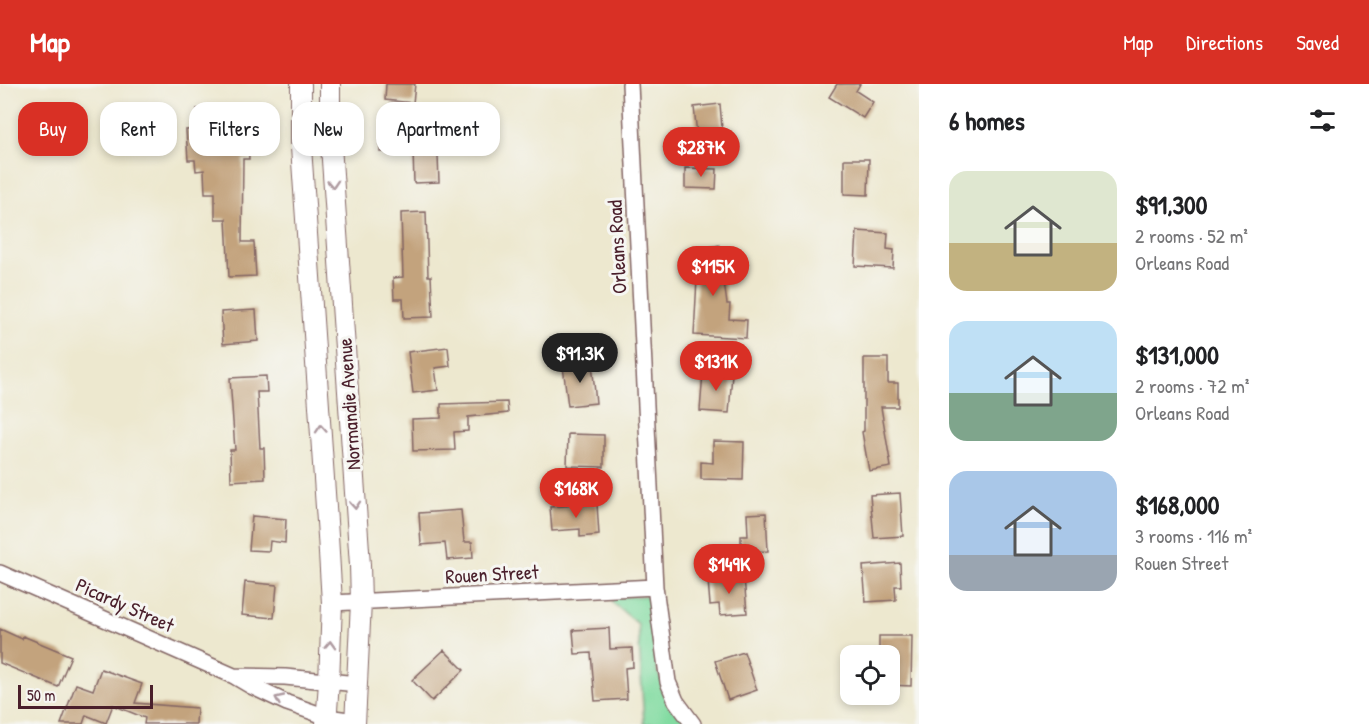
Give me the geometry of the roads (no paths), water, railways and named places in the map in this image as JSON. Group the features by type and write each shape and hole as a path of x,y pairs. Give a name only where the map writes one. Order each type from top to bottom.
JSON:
{"street":[{"name":"Normandie Avenue","path":"301,84 302,147 332,603 326,721"},
{"name":"Normandie Avenue","path":"330,84 330,131 360,565 361,602 355,723"},
{"name":"Orleans Road","path":"630,84 655,587 668,682 676,701 693,724"},
{"name":"Picardy Street","path":"0,573 234,676 326,721 355,723"},
{"name":"Rouen Street","path":"332,603 655,587"},
{"name":"Picardy Street","path":"234,676 285,677 358,684"}]}
